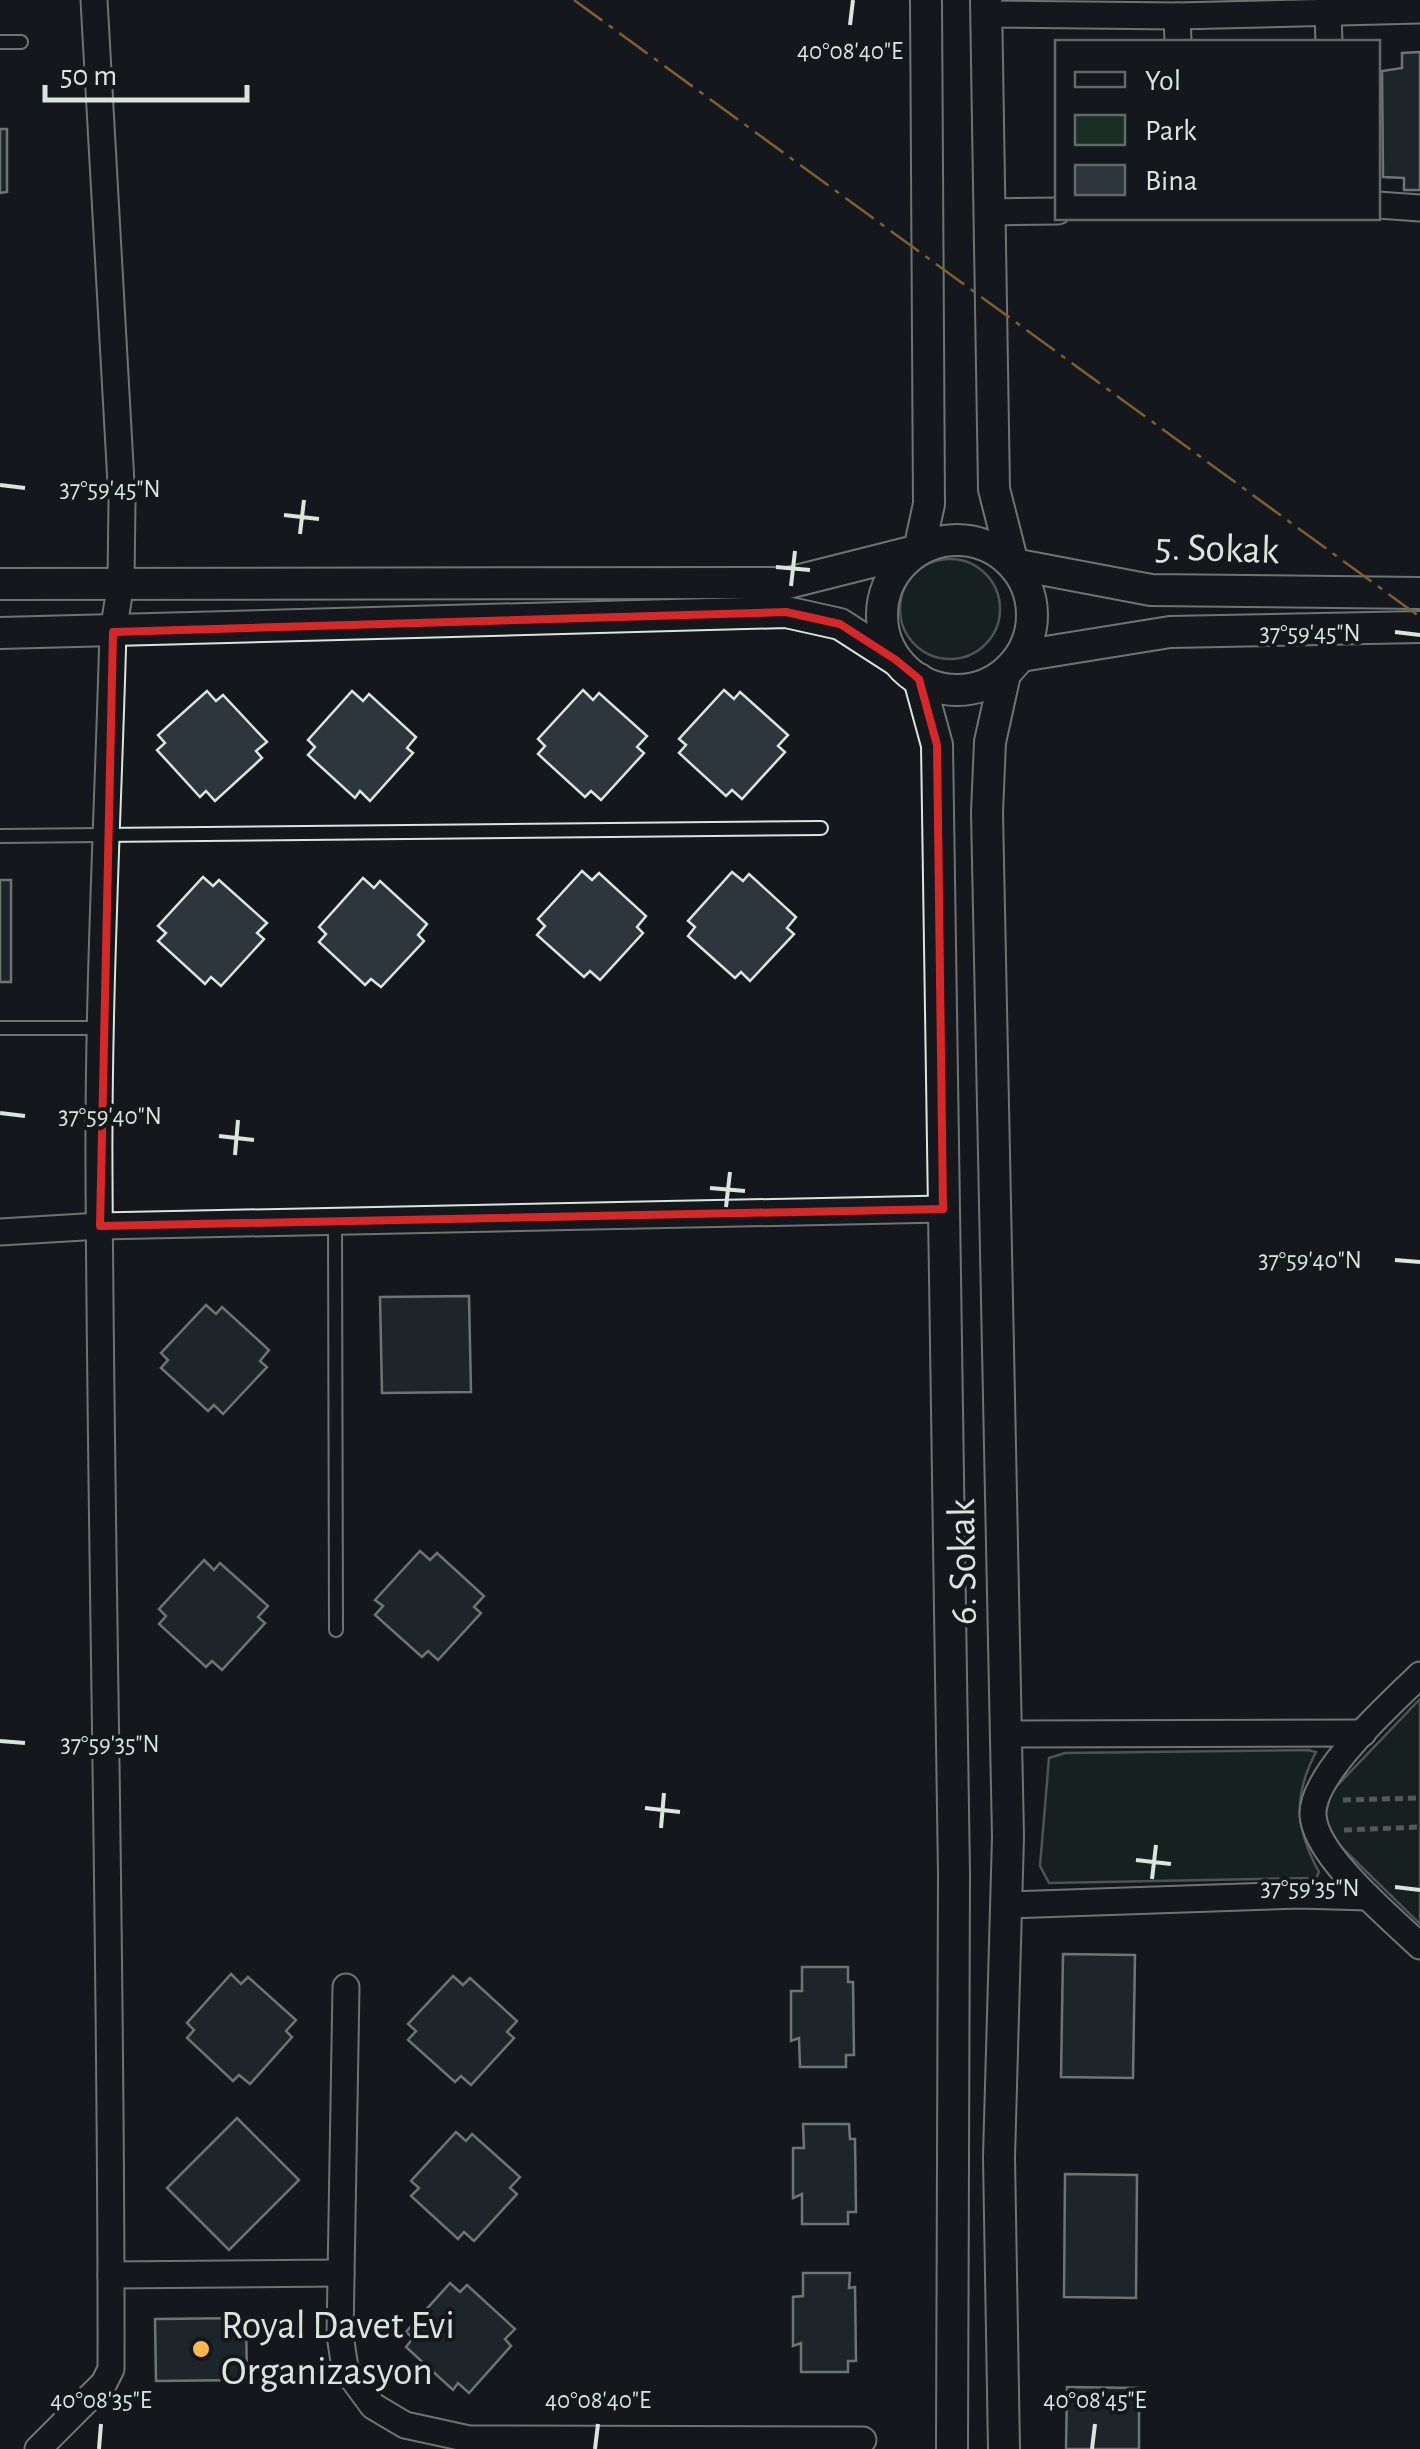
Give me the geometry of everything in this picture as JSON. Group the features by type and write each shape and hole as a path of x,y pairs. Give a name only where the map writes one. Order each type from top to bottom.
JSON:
{"street":[{"path":"38,2449 104,2383 111,2368 112,2082 102,1652 100,1226 113,632 121,583 122,500 94,0"},
{"path":"907,669 885,638 882,613 887,588 900,566 919,550 929,504 926,0"},
{"path":"1013,564 994,489 986,7 1177,16 1420,10"},
{"path":"1328,14 1329,40"},
{"path":"1177,16 1178,40"},
{"path":"1380,205 1420,208"},
{"path":"988,212 1055,211"},
{"path":"0,584 788,583 943,541 968,541 993,549 1013,564 1027,585 1033,610 1031,634 1013,665 984,686 959,691 935,687 840,624 786,612 0,633"},
{"name":"5. Sokak","path":"1013,564 1151,590 1420,593"},
{"name":"5. Sokak","path":"1013,665 1170,632 1420,627"},
{"name":"6. Sokak","path":"1004,2449 999,2157 1006,1734 987,812 990,742 1013,665"},
{"name":"6. Sokak","path":"907,669 937,745 954,1875 952,2449"},
{"path":"0,1232 100,1226 943,1209"},
{"path":"1420,1675 1347,1749 1316,1800 1313,1813 1316,1830 1333,1858 1420,1946"},
{"path":"1006,1734 1363,1733"},
{"path":"1006,1904 1300,1895 1368,1897"},
{"path":"346,1986 340,2335 345,2368 373,2406 405,2425 469,2439 863,2440"},
{"path":"111,2274 341,2272"}],"lane":[{"path":"0,42 21,42"},
{"path":"0,836 821,828"},
{"path":"0,1028 103,1028"},
{"path":"334,1221 336,1630"}],"path":[{"path":"1316,1800 1420,1798"},
{"path":"1316,1830 1420,1827"}],"highlighted area":[{"path":"786,612 840,624 896,660 919,679 937,745 943,1209 100,1226 113,632"}],"green space":[{"path":"950,559 969,563 985,574 996,590 1000,609 996,628 985,644 969,655 950,659 931,655 915,644 904,628 900,609 904,590 915,574 931,563"},
{"path":"1420,1699 1420,1924 1336,1842 1324,1820 1331,1792"},
{"path":"1316,1752 1303,1783 1300,1812 1305,1841 1319,1872 1316,1878 1049,1883 1040,1866 1049,1758 1065,1753"}],"building":[{"path":"1420,52 1420,190 1404,190 1404,178 1383,177 1382,71 1402,68 1402,53"},
{"path":"0,129 7,129 7,192 0,193"},
{"path":"583,690 593,700 599,693 647,736 637,747 644,753 601,800 591,791 585,797 538,754 545,746 538,739"},
{"path":"724,690 734,699 740,692 788,735 778,746 785,752 742,799 732,790 726,796 679,753 686,745 679,739"},
{"path":"207,691 216,701 223,695 267,742 256,751 262,758 215,801 206,791 200,797 157,750 165,743 158,735"},
{"path":"352,691 363,701 369,694 416,737 407,748 413,753 370,801 360,791 355,798 308,755 315,747 308,740"},
{"path":"582,871 592,880 599,873 646,916 637,927 643,933 600,980 590,971 584,977 537,935 545,926 538,919"},
{"path":"732,872 743,881 749,874 796,917 787,928 794,934 750,981 741,972 735,978 688,936 695,927 688,921"},
{"path":"203,877 213,886 219,880 267,923 257,933 264,939 221,986 211,977 205,984 158,941 166,933 158,926"},
{"path":"363,878 374,888 380,881 427,924 418,935 424,941 381,987 371,979 365,985 319,942 326,934 319,927"},
{"path":"0,880 11,880 11,982 0,982"},
{"path":"469,1296 471,1392 382,1393 380,1297"},
{"path":"206,1305 216,1314 222,1307 269,1350 260,1361 267,1367 223,1414 214,1405 208,1411 161,1368 168,1360 161,1353"},
{"path":"420,1551 430,1560 437,1553 484,1596 474,1607 481,1613 438,1660 428,1651 422,1657 375,1615 383,1606 375,1600"},
{"path":"204,1560 214,1570 220,1563 268,1606 258,1617 265,1623 222,1670 212,1661 206,1667 159,1624 166,1616 159,1609"},
{"path":"1063,1954 1135,1955 1133,2078 1061,2077"},
{"path":"802,1967 848,1967 848,1982 853,1982 854,2055 846,2055 846,2067 800,2067 799,2038 791,2041 791,1991 802,1991"},
{"path":"231,1974 241,1984 248,1977 296,2020 286,2031 292,2037 250,2084 239,2075 233,2081 187,2038 194,2030 187,2023"},
{"path":"453,1976 463,1985 470,1978 517,2021 507,2032 514,2038 471,2085 461,2076 455,2082 408,2040 416,2031 408,2024"},
{"path":"237,2118 299,2180 229,2250 167,2188"},
{"path":"803,2124 849,2124 850,2139 855,2139 856,2212 848,2212 848,2224 802,2224 802,2194 793,2198 793,2148 804,2148"},
{"path":"456,2132 466,2141 472,2134 520,2177 510,2188 517,2194 474,2241 464,2232 458,2239 411,2196 419,2188 411,2181"},
{"path":"1065,2174 1137,2175 1136,2298 1064,2297"},
{"path":"803,2273 850,2273 849,2288 855,2287 856,2361 848,2361 848,2372 801,2372 801,2343 793,2346 793,2297 803,2296"},
{"path":"450,2283 460,2292 467,2285 515,2329 505,2339 511,2346 469,2393 458,2383 453,2390 406,2347 413,2338 406,2332"},
{"name":"Royal Davet Evi Organizasyon","path":"246,2318 247,2380 156,2381 155,2319"},
{"path":"1067,2387 1139,2388 1139,2449 1066,2449"}],"power":[{"path":"574,0 1420,617"}],"place":[{"name":"Royal Davet Evi Organizasyon","path":"201,2349"}]}
